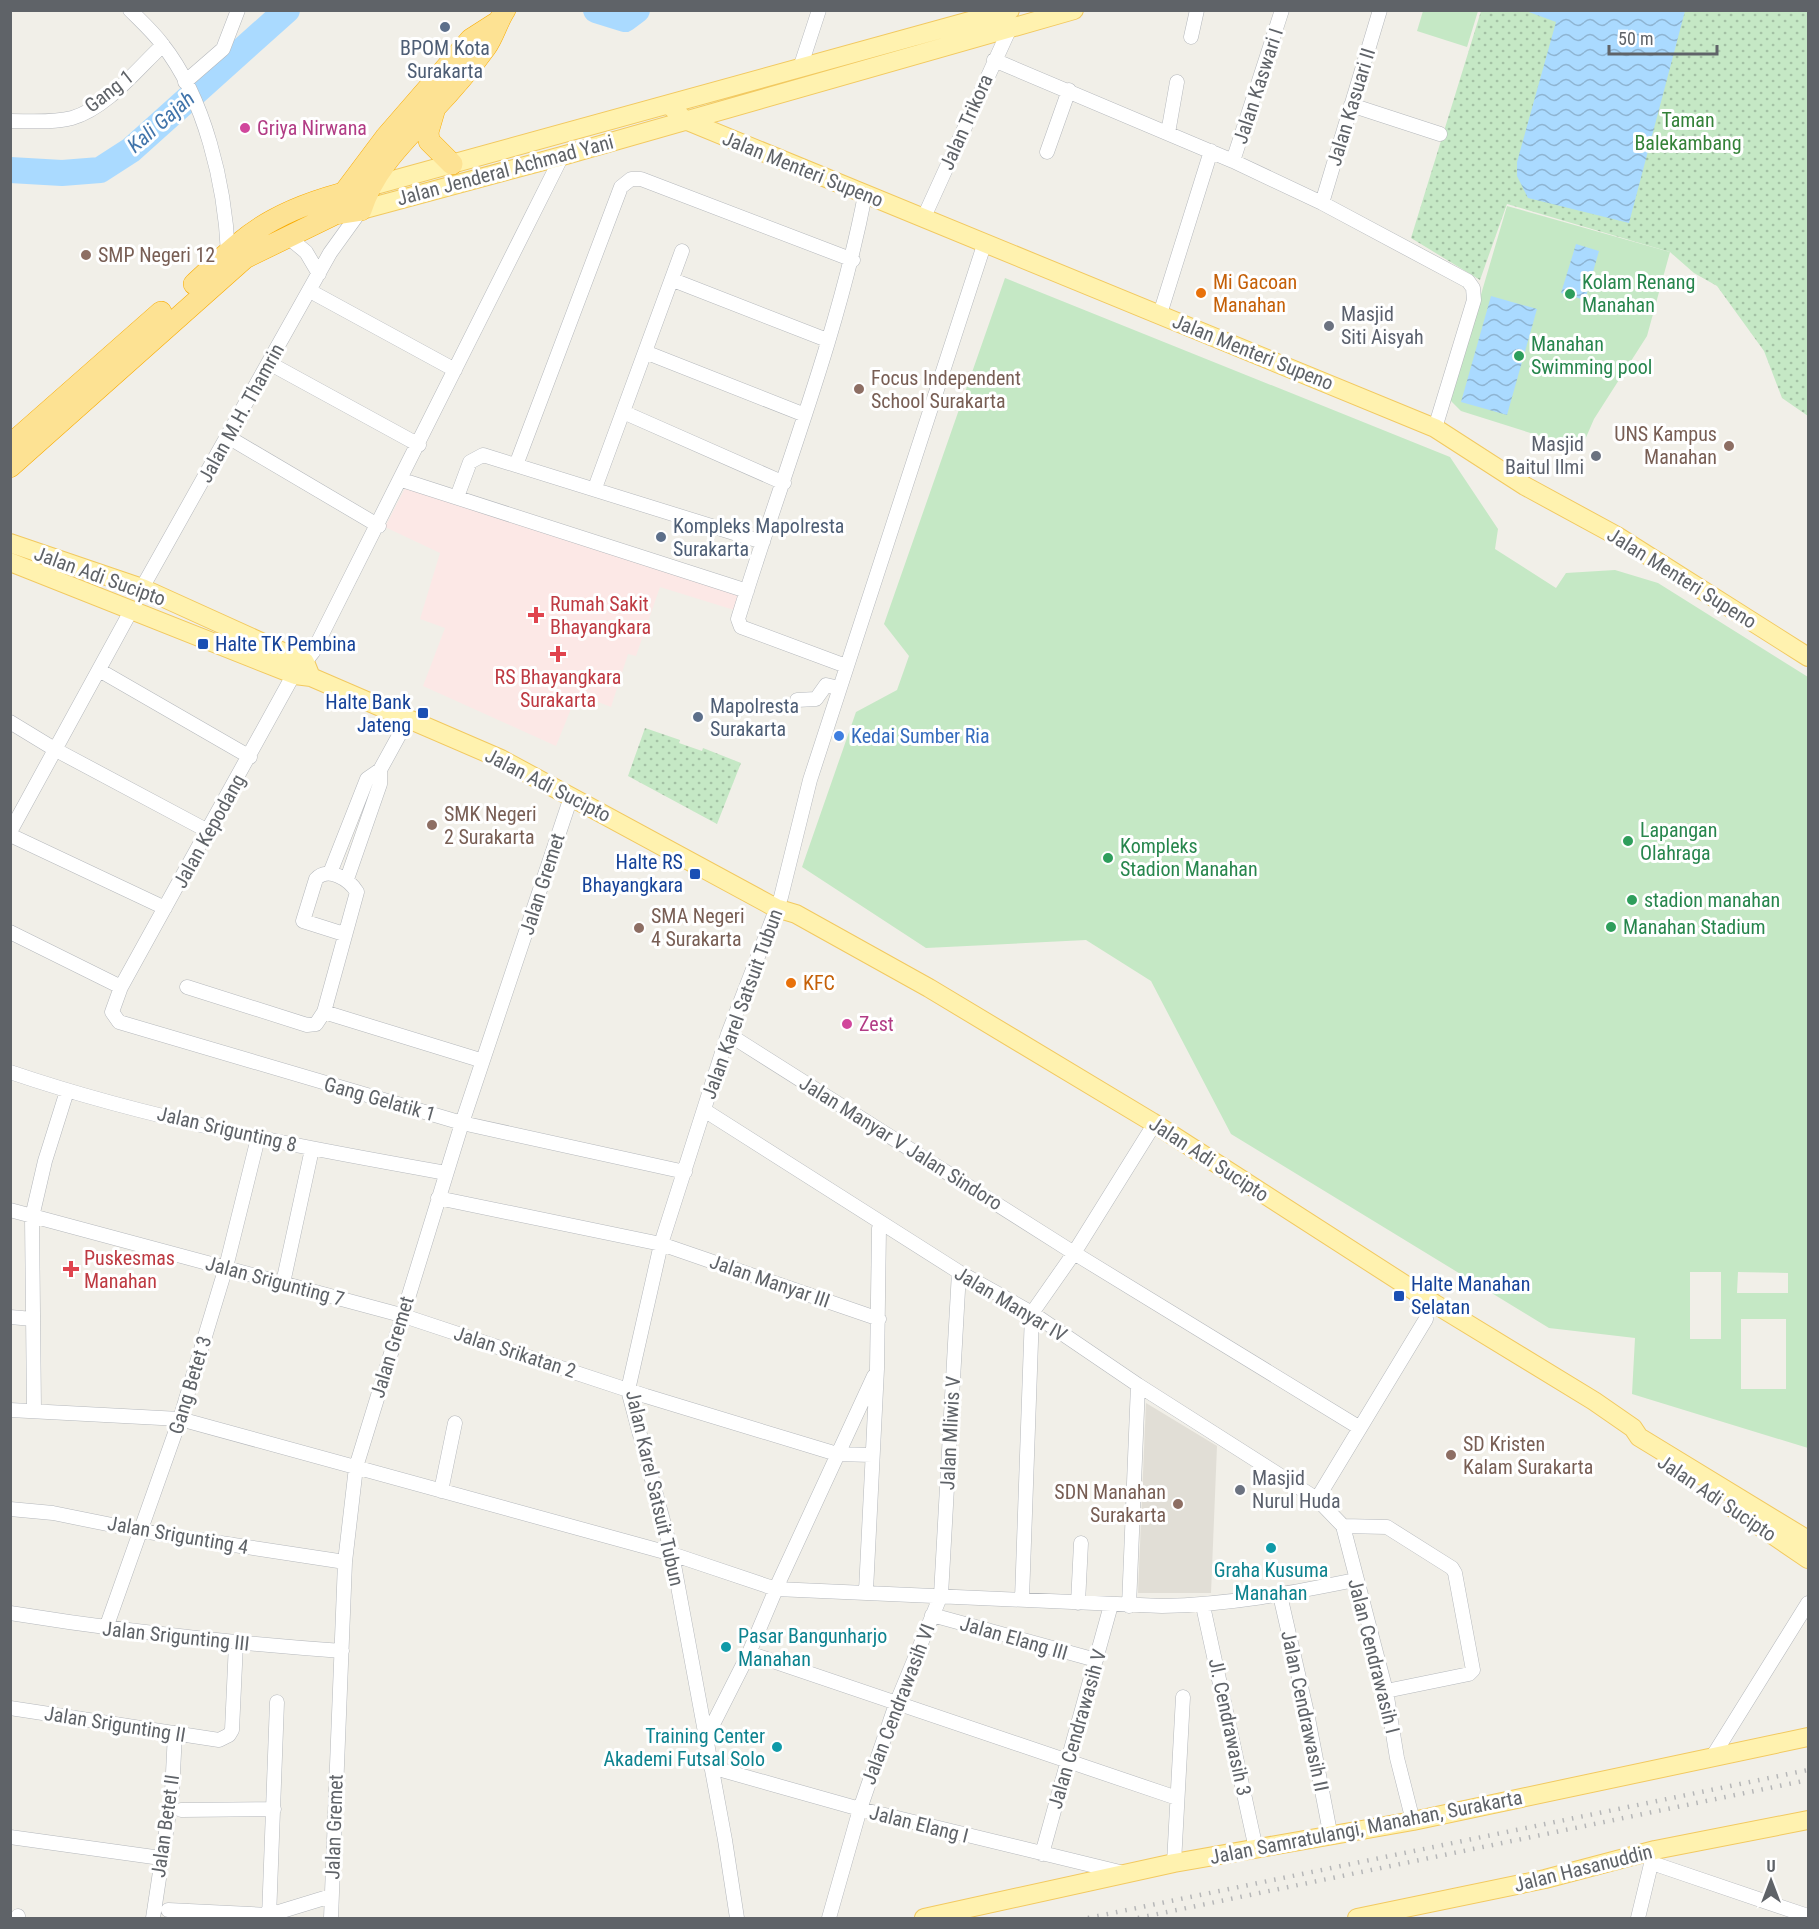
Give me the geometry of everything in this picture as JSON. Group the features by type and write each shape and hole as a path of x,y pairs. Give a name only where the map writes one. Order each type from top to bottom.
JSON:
{"highway":[{"path":"361,210 368,187 392,153 435,108 488,45 500,17"},
{"path":"335,214 341,193 385,138 471,39 500,17"},
{"path":"435,108 428,132 429,141 452,164"},
{"name":"Jalan Jenderal Achmad Yani","path":"10,445 228,253 270,221 341,193 368,187"},
{"name":"Jalan Jenderal Achmad Yani","path":"10,467 245,258 335,214 361,210"}],"main road":[{"name":"Jalan Jenderal Achmad Yani","path":"368,187 800,68 1010,19 1074,10"},
{"name":"Jalan Jenderal Achmad Yani","path":"361,210 685,120 1010,19"},
{"name":"Jalan Menteri Supeno","path":"669,105 685,120 1436,428 1525,486 1617,536 1809,657"},
{"name":"Jalan Adi Sucipto","path":"10,543 142,588 304,671 501,759 778,903 929,988 1142,1116 1435,1304 1594,1401 1634,1434 1643,1449 1809,1559"},
{"name":"Jalan Adi Sucipto","path":"10,562 304,671"},
{"name":"Jalan Adi Sucipto","path":"778,903 790,922 918,991 1150,1131 1634,1434 1652,1435 1801,1524 1809,1525"},
{"path":"1634,1434 1809,1540"},
{"name":"Jalan Samratulangi, Manahan, Surakarta","path":"924,1918 1174,1863 1413,1821 1809,1737"},
{"name":"Jalan Hasanuddin","path":"1358,1918 1653,1857 1809,1820"}],"street":[{"path":"130,10 164,45 195,103 221,183 228,253"},
{"path":"185,84 223,49 238,10"},
{"path":"800,68 819,10"},
{"path":"1191,37 1197,10"},
{"name":"Jalan Kaswari I","path":"1233,161 1282,10"},
{"name":"Jalan Kasuari II","path":"1322,203 1380,10"},
{"name":"Jalan Trikora","path":"924,217 1010,19"},
{"name":"Gang 1","path":"10,121 66,119 81,114 101,102 164,45"},
{"path":"994,60 1233,161 1322,203 1463,278 1473,288 1474,300 1436,428"},
{"path":"1168,133 1177,82"},
{"path":"1047,152 1069,90"},
{"path":"1351,105 1440,134"},
{"path":"1160,314 1211,151"},
{"name":"Jalan Kepodang","path":"121,987 250,757 304,671 402,480 562,156"},
{"path":"516,465 621,187 631,179 640,179 853,260"},
{"path":"846,666 741,627 738,619 784,483 853,260 866,195"},
{"name":"Jalan M.H. Thamrin","path":"142,588 340,237 361,210"},
{"path":"288,237 306,252 319,274"},
{"name":"Jalan Karel Satsuit Tubun","path":"737,1918 672,1554 628,1390 661,1244 728,1034 778,903 810,780 986,242"},
{"path":"595,488 682,251"},
{"path":"673,280 827,340"},
{"path":"310,291 455,370"},
{"path":"645,352 805,415"},
{"path":"269,363 418,445"},
{"path":"623,412 784,483"},
{"path":"228,437 379,525"},
{"path":"457,497 470,462 476,457 487,455 763,542"},
{"path":"402,480 747,591"},
{"path":"132,609 10,834 165,908"},
{"path":"99,670 250,757"},
{"path":"797,700 816,699 826,685 839,688"},
{"path":"330,873 367,779 380,770 408,719"},
{"path":"10,722 56,750 208,831"},
{"path":"347,879 380,784 380,770"},
{"name":"Jalan Gremet","path":"331,1918 345,1562 356,1467 462,1123 571,797"},
{"path":"187,987 307,1025 316,1024 324,1012 357,894 347,879 330,873 316,879 303,919 306,924 344,934"},
{"path":"10,932 121,987"},
{"name":"Gang Gelatik 1","path":"121,987 112,1012 119,1022 462,1123 685,1172"},
{"path":"324,1012 480,1060"},
{"name":"Jalan Manyar V Jalan Sindoro","path":"728,1034 1074,1253 1360,1428"},
{"name":"Jalan Srigunting 8","path":"10,1072 67,1091 258,1138 446,1173"},
{"path":"34,1410 33,1217 45,1161 67,1091"},
{"name":"Jalan Manyar IV","path":"704,1110 959,1272 1032,1313 1138,1385 1317,1499"},
{"path":"1022,1599 1032,1313 1074,1253 1150,1131"},
{"name":"Gang Betet 3","path":"106,1628 180,1419 226,1267 258,1138"},
{"path":"283,1283 312,1149"},
{"name":"Jalan Manyar III","path":"438,1198 661,1244 879,1319"},
{"name":"Jalan Srigunting 7","path":"10,1210 401,1316"},
{"path":"866,1591 879,1319 879,1228"},
{"name":"Jalan Mliwis V","path":"941,1595 959,1272"},
{"name":"Jalan Srikatan 2","path":"401,1316 628,1390 837,1454 872,1455"},
{"path":"10,1317 33,1319"},
{"path":"1386,1691 1469,1674 1473,1670 1455,1573 1452,1568 1387,1527 1343,1526 1317,1499 1426,1318"},
{"path":"706,1738 749,1653 776,1587 877,1369"},
{"path":"1129,1606 1138,1385"},
{"path":"10,1410 180,1419 672,1554 776,1587 1129,1606 1203,1606 1280,1595 1355,1580"},
{"path":"441,1491 455,1423"},
{"name":"Jalan Srigunting 4","path":"10,1509 53,1513 142,1531 345,1562"},
{"name":"Jalan Cendrawasih I","path":"1343,1526 1355,1580 1386,1691 1397,1758 1413,1821"},
{"path":"1078,1603 1081,1543"},
{"name":"Jalan Cendrawasih VI","path":"829,1918 860,1809 896,1704 941,1595"},
{"name":"Jalan Cendrawasih II","path":"1280,1595 1307,1713 1329,1827"},
{"path":"1711,1759 1809,1603"},
{"name":"Jalan Cendrawasih V","path":"1042,1854 1111,1605"},
{"name":"Jl. Cendrawasih 3","path":"1203,1606 1256,1849"},
{"name":"Jalan Srigunting III","path":"10,1613 106,1628 236,1643 342,1651"},
{"name":"Jalan Elang III","path":"932,1615 1096,1660"},
{"name":"Jalan Srigunting II","path":"10,1708 219,1740 225,1738 232,1730 236,1643"},
{"path":"749,1653 1177,1798"},
{"path":"1174,1863 1183,1697"},
{"path":"269,1917 277,1702"},
{"name":"Jalan Betet II","path":"153,1918 172,1793 175,1733"},
{"name":"Jalan Elang I","path":"711,1767 860,1809 1129,1874"},
{"path":"181,1810 274,1809"},
{"path":"10,1837 161,1858"},
{"path":"1638,1918 1653,1857 1809,1916"},
{"path":"168,1910 269,1917 331,1896"}],"shaded area":[{"name":"Rumah Sakit Bhayangkara","path":"405,488 739,593 734,610 660,587 636,656 628,654 611,707 577,694 556,746 423,686 445,628 420,619 440,553 385,527"},
{"name":"SDN Manahan Surakarta","path":"1146,1403 1217,1446 1211,1593 1138,1593"}],"green space":[{"path":"1423,11 1478,11 1467,47 1417,31"},
{"name":"Taman Balekambang","path":"1481,11 1808,11 1808,416 1782,398 1764,351 1717,286 1694,273 1670,252 1507,204 1480,280 1411,238"},
{"name":"Kolam Renang Manahan","path":"1507,206 1670,252 1647,336 1594,419 1581,449 1461,411 1450,400"},
{"name":"Kompleks Stadion Manahan","path":"1005,278 1450,457 1498,529 1495,549 1556,588 1566,573 1615,570 1658,583 1808,677 1808,1448 1632,1394 1635,1338 1549,1328 1231,1134 1151,981 1086,940 926,948 802,867 856,712 897,690 909,656 884,624","holes":["1690,1272 1721,1272 1721,1339 1690,1339","1738,1272 1788,1273 1788,1293 1737,1293","1741,1319 1786,1319 1786,1389 1741,1389"]},
{"path":"645,728 680,740 679,743 702,751 703,748 741,763 717,824 628,776"}],"water":[{"path":"1523,10 1685,11 1629,223 1528,198 1517,176 1517,162 1556,22"},
{"path":"1576,244 1599,251 1585,300 1561,293"},
{"path":"1491,296 1537,309 1507,415 1461,402"}],"waterway":[{"name":"Kali Gajah","path":"10,170 62,173 100,170 131,150 287,10"},
{"name":"Kali Gajah","path":"596,10 625,19 637,10"}],"railway":[{"path":"1088,1918 1808,1770"},
{"path":"1138,1918 1808,1780"}],"place":[{"name":"BPOM Kota Surakarta","path":"445,27"},
{"name":"Griya Nirwana","path":"245,128"},
{"name":"SMP Negeri 12","path":"86,255"},
{"name":"Mi Gacoan Manahan","path":"1201,293"},
{"name":"Kolam Renang Manahan","path":"1570,294"},
{"name":"Masjid Siti Aisyah","path":"1329,326"},
{"name":"Manahan Swimming pool","path":"1519,356"},
{"name":"Focus Independent School Surakarta","path":"859,389"},
{"name":"UNS Kampus Manahan","path":"1729,446"},
{"name":"Masjid Baitul Ilmi","path":"1596,456"},
{"name":"Kompleks Mapolresta Surakarta","path":"661,537"},
{"name":"Rumah Sakit Bhayangkara","path":"536,615"},
{"name":"Halte TK Pembina","path":"203,644"},
{"name":"RS Bhayangkara Surakarta","path":"558,654"},
{"name":"Halte Bank Jateng","path":"423,713"},
{"name":"Mapolresta Surakarta","path":"698,717"},
{"name":"Kedai Sumber Ria","path":"839,736"},
{"name":"SMK Negeri 2 Surakarta","path":"432,825"},
{"name":"Lapangan Olahraga","path":"1628,841"},
{"name":"Kompleks Stadion Manahan","path":"1108,858"},
{"name":"Halte RS Bhayangkara","path":"695,874"},
{"name":"stadion manahan","path":"1632,900"},
{"name":"Manahan Stadium","path":"1611,927"},
{"name":"SMA Negeri 4 Surakarta","path":"639,928"},
{"name":"KFC","path":"791,983"},
{"name":"Zest","path":"847,1024"},
{"name":"Puskesmas Manahan","path":"71,1269"},
{"name":"Halte Manahan Selatan","path":"1399,1296"},
{"name":"SD Kristen Kalam Surakarta","path":"1451,1455"},
{"name":"Masjid Nurul Huda","path":"1240,1490"},
{"name":"SDN Manahan Surakarta","path":"1178,1504"},
{"name":"Graha Kusuma Manahan","path":"1271,1548"},
{"name":"Pasar Bangunharjo Manahan","path":"726,1647"},
{"name":"Training Center Akademi Futsal Solo","path":"777,1747"}]}
